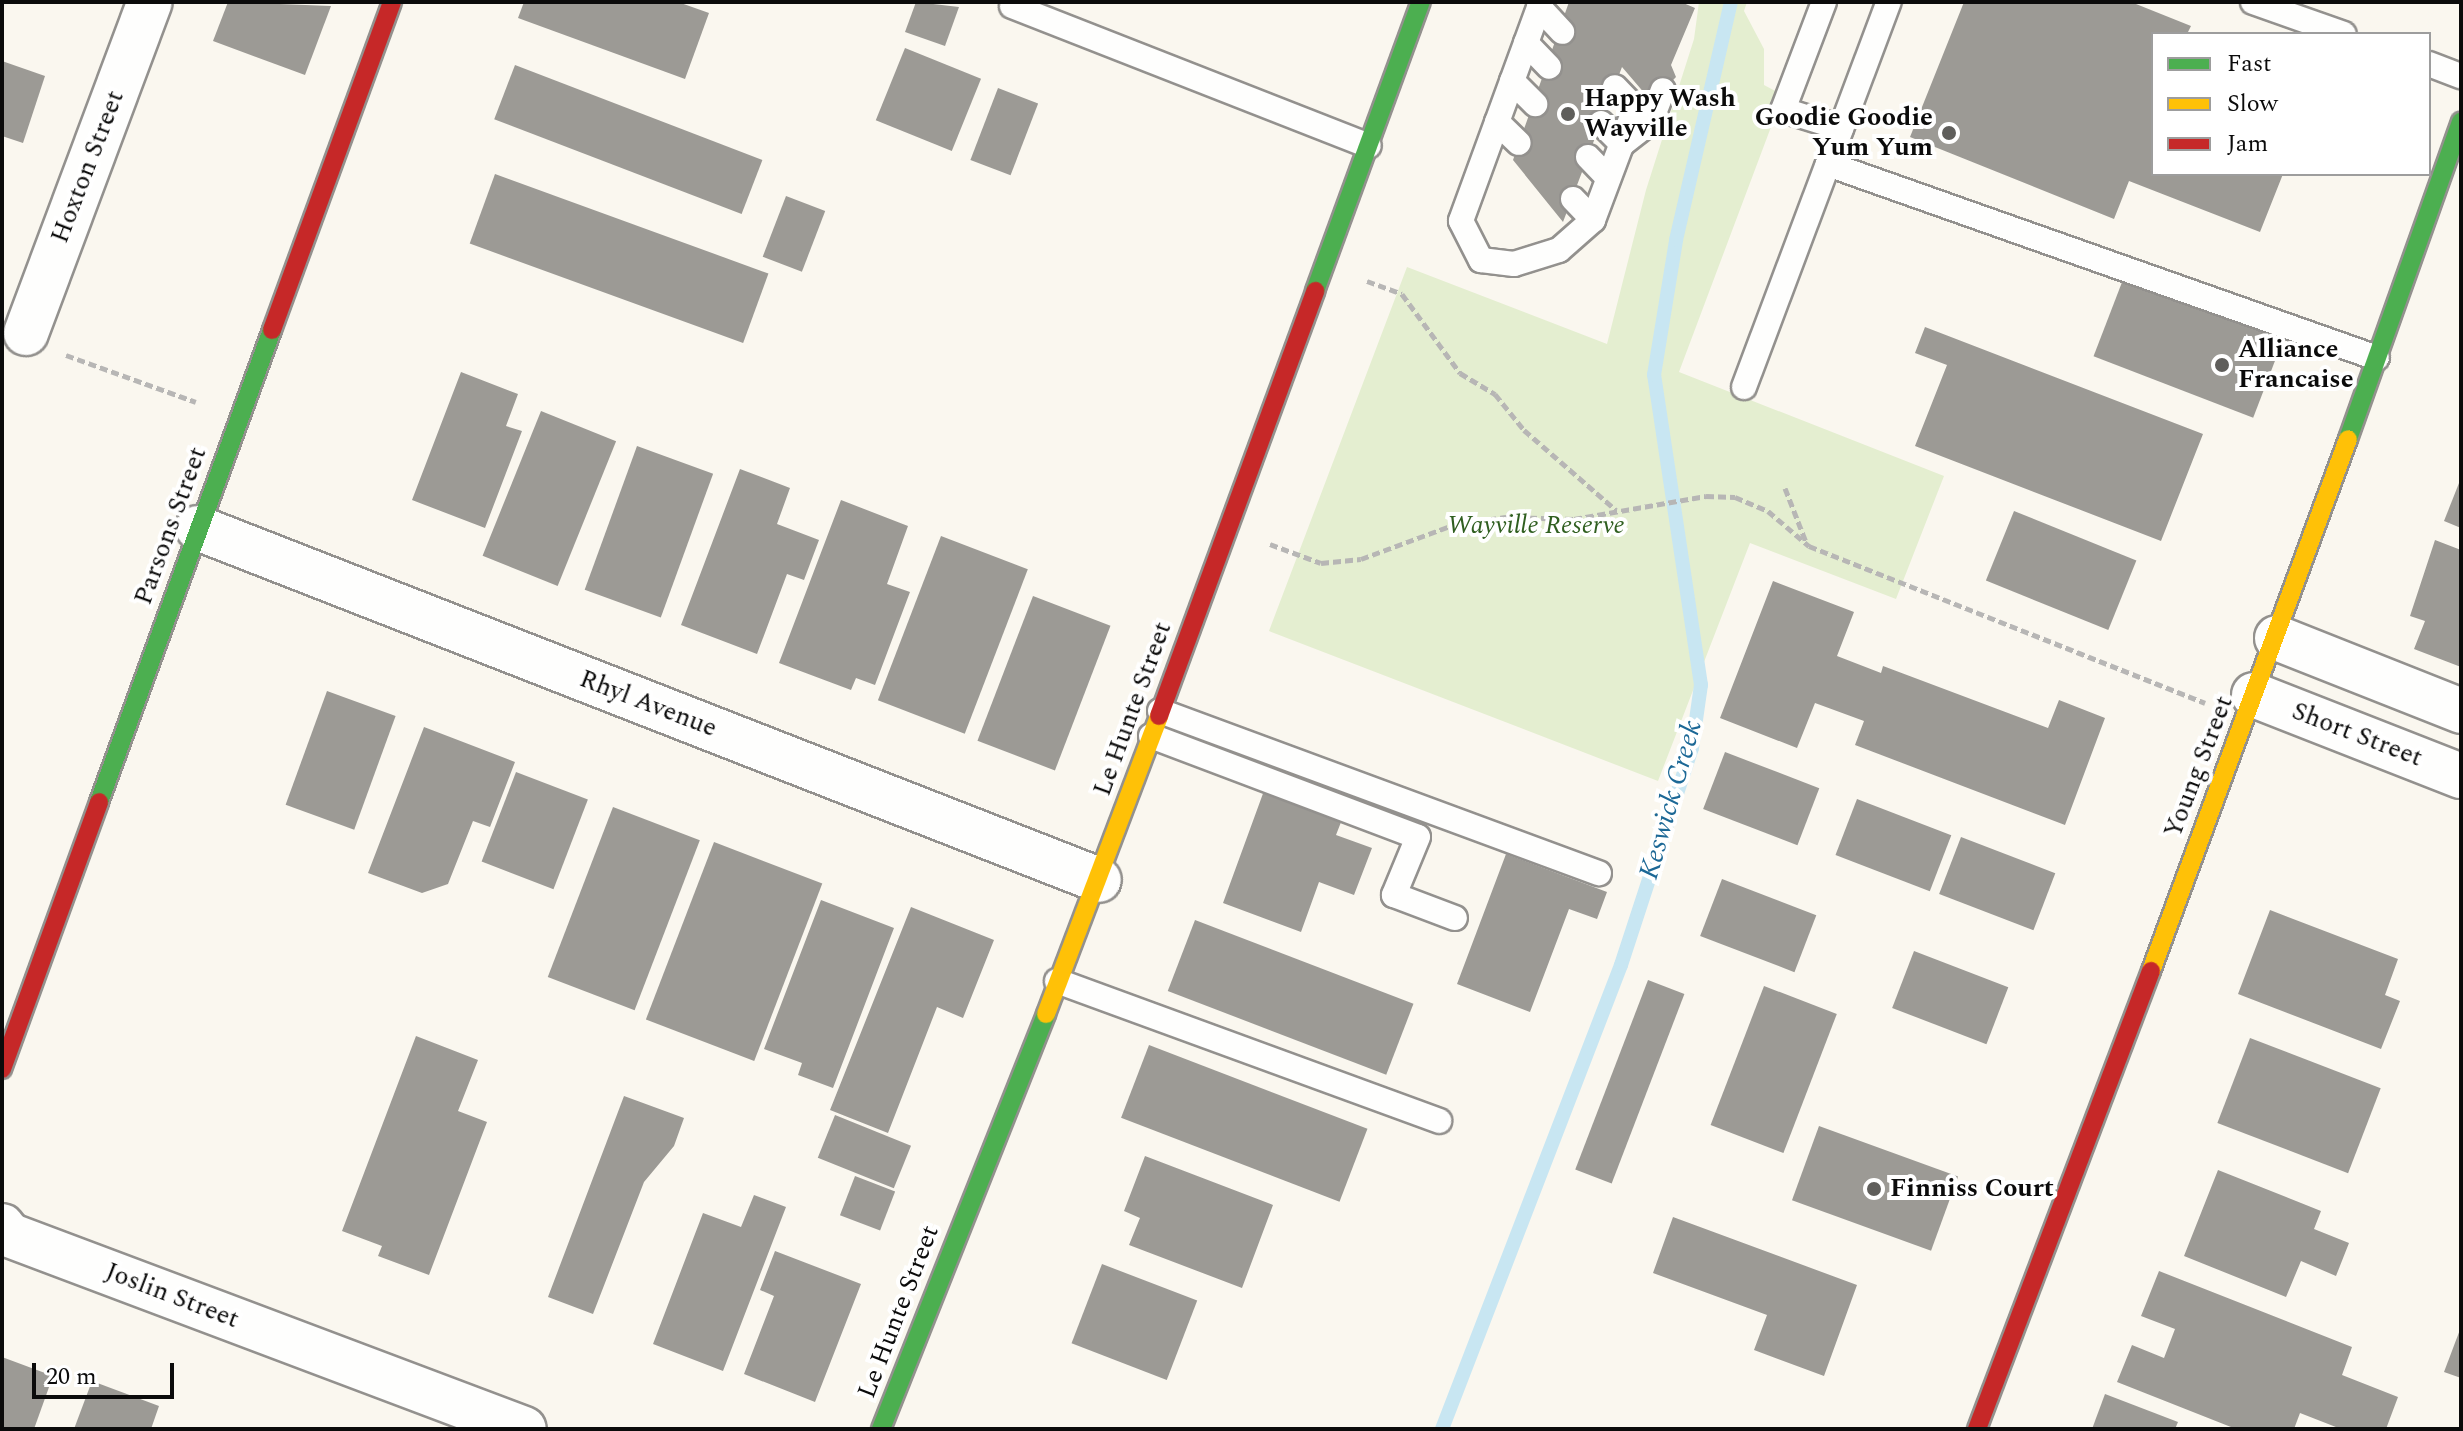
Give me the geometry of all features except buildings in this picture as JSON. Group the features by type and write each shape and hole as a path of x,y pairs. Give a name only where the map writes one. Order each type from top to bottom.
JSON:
{"street":[{"name":"Hoxton Street","path":"26,333 150,2"},
{"name":"Parsons Street","path":"2,1069 392,2"},
{"name":"Le Hunte Street","path":"881,1429 1099,880 1421,2"},
{"name":"Young Street","path":"1977,1429 2277,638 2461,121"},
{"name":"Rhyl Avenue","path":"198,528 1099,880"},
{"path":"2277,638 2461,711"},
{"name":"Short Street","path":"2250,706 2461,776"},
{"name":"Joslin Street","path":"2,1226 9,1235 524,1429"}],"lane":[{"path":"1824,2 1783,110 1841,128"},
{"path":"1744,387 1889,2"},
{"path":"2253,2 2338,32"},
{"path":"1540,4 1562,32"},
{"path":"1540,4 1461,221 1481,260 1514,264 1559,250 1593,220 1635,108 1615,87"},
{"path":"1012,6 1369,146"},
{"path":"1526,43 1549,67"},
{"path":"2431,65 2461,76"},
{"path":"1512,81 1535,104"},
{"path":"1622,144 1651,121 1663,90"},
{"path":"1497,122 1519,143"},
{"path":"1601,123 1622,144"},
{"path":"1588,157 1608,178"},
{"path":"1828,164 2377,358"},
{"path":"1573,199 1593,220"},
{"path":"1160,711 1599,873"},
{"path":"1151,736 1418,837 1394,895 1455,918"},
{"path":"1057,981 1439,1121"}],"path":[{"path":"1325,266 1402,294 1460,373 1495,394 1524,430 1617,511"},
{"path":"26,333 44,347 238,418"},
{"path":"1785,488 1809,546"},
{"path":"1227,529 1321,563 1361,559 1453,525 1505,517 1574,519 1706,496 1735,497 1768,511 1809,546 2250,706"}],"green space":[{"name":"Wayville Reserve","path":"1699,2 1747,2 1744,11 1764,49 1764,85 1783,95 1679,372 1944,476 1896,599 1750,543 1658,781 1269,631 1407,267 1607,344 1646,190 1694,39"}],"waterway":[{"name":"Keswick Creek","path":"1442,1429 1621,965 1692,748 1701,685 1654,375 1676,240 1731,2"}],"traffic: fast":[{"path":"1315,291 1421,2"},
{"path":"2348,439 2461,121"},
{"path":"99,802 272,330"},
{"path":"881,1429 1046,1014"}],"traffic: slow":[{"path":"2151,971 2348,439"},
{"path":"1046,1014 1159,716"}],"traffic: jam":[{"path":"272,330 392,2"},
{"path":"1159,716 1315,291"},
{"path":"2,1069 99,802"},
{"path":"1977,1429 2151,971"}],"place":[{"name":"Happy Wash Wayville","path":"1568,114"},
{"name":"Goodie Goodie Yum Yum","path":"1949,133"},
{"name":"Alliance Francaise","path":"2222,365"},
{"name":"Finniss Court","path":"1874,1189"}]}
